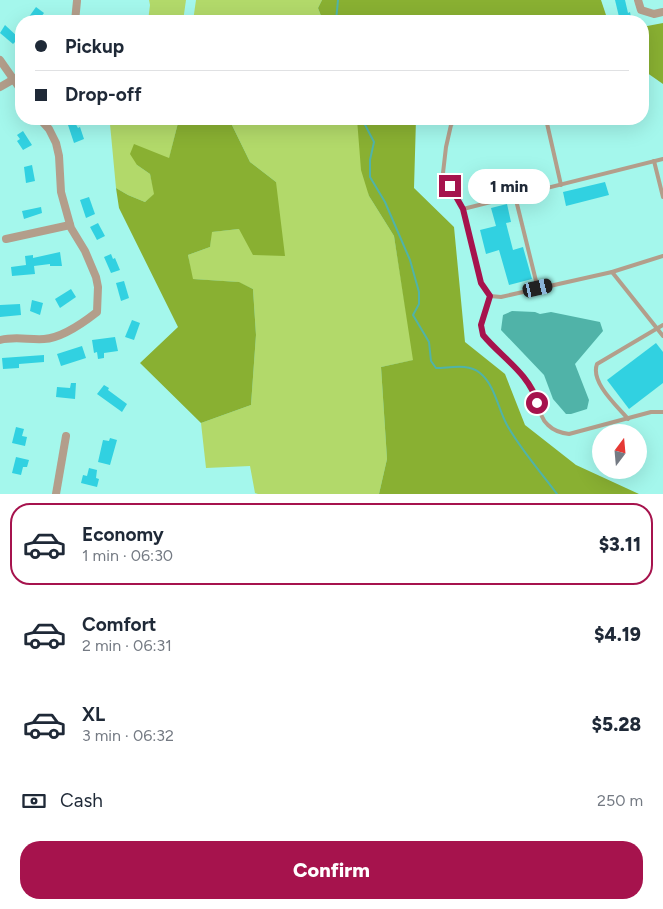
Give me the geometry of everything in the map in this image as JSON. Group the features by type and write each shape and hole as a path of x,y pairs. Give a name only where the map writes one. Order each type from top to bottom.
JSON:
{"street":[{"path":"638,0 641,10 654,14 663,12"},
{"path":"76,15 77,1"},
{"path":"0,60 15,74"},
{"path":"0,87 15,79"},
{"path":"0,340 22,337 45,339 82,323 97,312 98,287 96,277 85,251 70,226 61,192 59,156 56,143 44,125"},
{"path":"6,239 70,226"},
{"path":"56,494 66,436"}],"lane":[{"path":"451,125 443,173 463,209 481,283 490,296"},
{"path":"547,125 561,185"},
{"path":"463,209 663,159"},
{"path":"654,161 663,197"},
{"path":"515,196 538,288"},
{"path":"490,296 501,297 612,272 663,256"},
{"path":"612,272 663,336"},
{"path":"490,296 481,325 483,335 528,382 547,425 560,433 569,434 651,412 663,412"},
{"path":"628,419 602,388 596,377 595,369 597,364 663,324"}],"green space":[{"path":"149,0 186,0 184,15 149,15"},
{"path":"196,0 322,0 318,8 321,15 194,15"},
{"path":"322,0 601,0 606,15 321,15 318,8"},
{"path":"663,23 663,84 649,74 649,26"},
{"path":"110,125 178,125 169,159 135,145 137,165 150,174 155,194 145,202 116,188"},
{"path":"177,125 232,125 250,162 276,182 285,256 253,255 239,229 212,232 210,247 188,255 193,279 239,282 253,289 256,335 251,405 201,423 140,363 178,327 119,208 116,188 145,202 154,194 150,174 137,165 130,154 134,144 169,158"},
{"path":"232,125 358,125 369,196 394,236 414,360 381,367 387,459 379,494 258,494 255,493 250,466 206,468 201,423 251,405 256,335 253,289 238,282 192,279 188,255 210,247 211,232 239,229 276,182 250,162"},
{"path":"357,125 416,125 414,188 454,227 465,342 505,374 525,425 576,465 592,472 592,479 606,479 639,494 379,494 387,459 381,367 413,360 394,236 369,196 361,170"}],"water":[{"path":"512,311 540,314 551,312 600,322 603,331 575,364 589,400 587,409 566,414 553,399 544,375 501,330 503,315"}],"building":[{"path":"615,0 625,0 628,13 630,12 631,15 619,15"},
{"path":"36,7 44,13 42,15 30,15"},
{"path":"5,25 15,34 15,42 13,44 0,33"},
{"path":"68,125 80,127 84,139 74,143"},
{"path":"23,131 32,145 23,150 17,141 20,139 17,135"},
{"path":"32,165 35,181 26,183 24,167"},
{"path":"605,182 609,195 566,206 563,192"},
{"path":"89,197 95,214 86,218 80,200"},
{"path":"507,204 511,222 506,223 513,250 523,247 532,279 509,285 499,250 486,254 480,230 496,226 491,208"},
{"path":"41,207 42,213 24,219 22,211"},
{"path":"98,223 105,236 97,240 90,227"},
{"path":"60,252 62,266 50,266 50,264 34,266 35,274 12,276 11,267 26,265 25,256 33,255 33,258"},
{"path":"111,254 113,259 115,258 120,270 111,273 104,257"},
{"path":"124,281 129,298 121,301 116,283"},
{"path":"71,289 76,297 60,308 55,299"},
{"path":"32,300 43,303 40,315 30,311"},
{"path":"20,304 21,315 0,317 0,305"},
{"path":"132,320 140,323 134,340 125,337"},
{"path":"115,337 118,351 104,353 104,358 98,359 97,352 94,353 92,340"},
{"path":"656,343 663,352 663,383 629,409 607,380"},
{"path":"82,346 86,358 61,366 57,354"},
{"path":"44,355 44,362 19,364 19,368 3,369 2,358"},
{"path":"71,383 76,383 75,399 56,397 57,387 70,388"},
{"path":"104,385 127,404 122,412 97,394"},
{"path":"16,427 24,429 22,436 27,437 25,446 12,443"},
{"path":"110,438 117,440 110,465 98,462 103,440 109,441"},
{"path":"16,457 29,460 27,467 23,467 21,475 12,473"},
{"path":"89,468 97,470 96,478 99,479 97,487 81,483 83,475 87,476"}],"waterway":[{"path":"337,15 338,0"},
{"path":"365,125 374,142 370,160 370,177 385,202 410,260 419,292 419,304 413,315 429,342 431,361 436,368 470,368 485,378 493,391 512,434 557,494"}],"route":[{"path":"450,186 463,209 481,283 490,296 485,307 481,325 483,335 528,382 537,403"}]}
